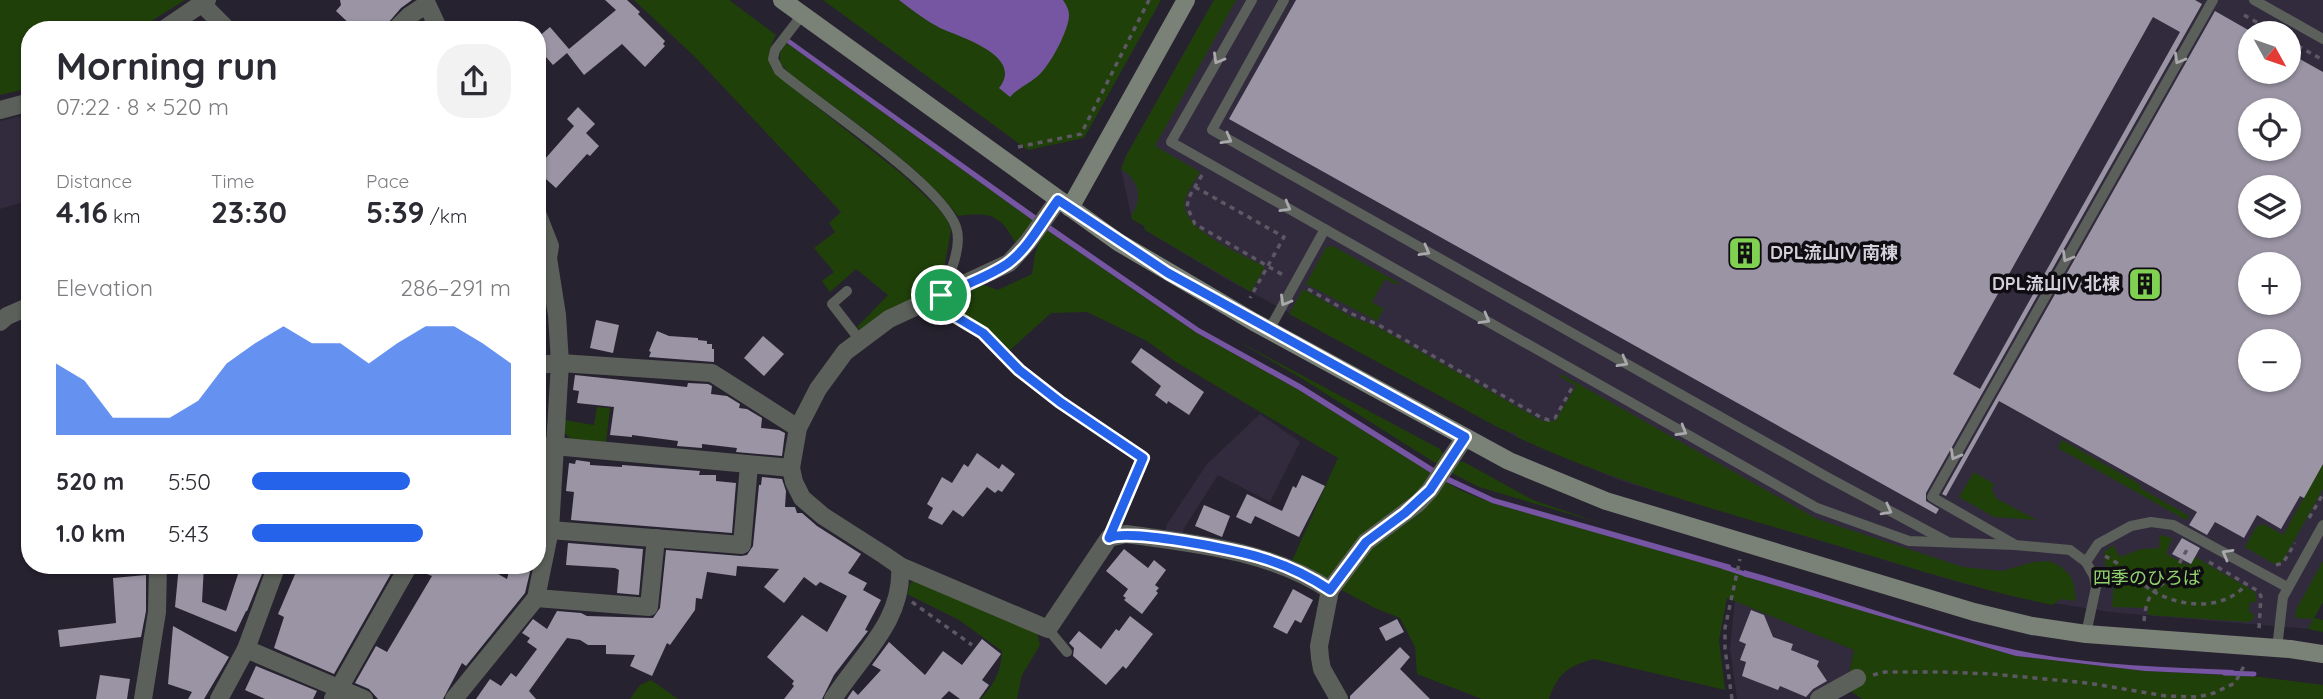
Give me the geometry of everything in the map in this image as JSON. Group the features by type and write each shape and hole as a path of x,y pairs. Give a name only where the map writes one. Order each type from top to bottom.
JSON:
{"street":[{"path":"782,0 1064,204 1168,273 1509,461 1606,501 1974,612 2032,626 2087,634 2323,654"},
{"path":"1186,0 1064,204 1041,223 1009,262 889,319 845,352 831,370 797,428 790,468 802,498 822,516 900,566 1048,629 1109,538 1126,534 1225,548 1262,557 1300,573 1330,590"},
{"path":"176,21 205,2 221,21"},
{"path":"403,21 430,2 436,21"},
{"path":"0,110 21,104"},
{"path":"546,236 550,246 548,258 557,315 560,363 546,447 550,530 546,549"},
{"path":"0,322 21,311"},
{"path":"546,364 712,373 797,428"},
{"path":"1339,699 1322,669 1320,658 1330,590 1366,542 1418,503 1442,473 1465,437"},
{"path":"546,447 790,468"},
{"path":"550,530 742,545 749,466"},
{"path":"536,598 649,607 656,538"},
{"path":"833,699 884,631 899,592 900,566"},
{"path":"143,699 157,612 158,574"},
{"path":"219,699 246,649 274,574"},
{"path":"336,694 404,574"},
{"path":"454,699 536,598 541,574"},
{"path":"246,649 336,694 364,699"},
{"path":"1819,699 1857,678"}],"lane":[{"path":"1252,0 1171,142 1817,508 1909,541 2070,550 2086,562 2094,576 2096,587 2087,634"},
{"path":"1284,0 1212,130 1947,542"},
{"path":"2015,545 1932,497 2213,0"},
{"path":"2253,0 2323,39"},
{"path":"802,15 775,50 773,60 779,71 911,175 948,212 957,229 957,247 934,297"},
{"path":"1269,330 1325,229"},
{"path":"847,291 832,304 859,340"},
{"path":"2086,562 2098,544 2131,526 2151,522 2173,525 2287,587"},
{"path":"2277,648 2279,613 2287,587 2323,525"},
{"path":"1048,629 1067,652"}],"path":[{"path":"1016,148 1081,134 1149,0"},
{"path":"2244,15 2255,21"},
{"path":"2301,48 2323,60"},
{"path":"1203,173 1187,207 1195,224 1352,314 1377,324 1542,418 1555,418 1574,384"},
{"path":"1195,187 1284,237 1250,299"},
{"path":"934,297 983,333 1019,370 1060,402 1143,458 1109,538"},
{"path":"2303,528 2323,494"},
{"path":"2144,621 2145,606 2152,591 2173,573 2195,537"},
{"path":"2273,566 2283,563 2297,540"},
{"path":"2094,550 2120,565 2152,591 2181,602 2213,603 2229,600 2247,583"},
{"path":"2199,557 2258,591 2261,596 2259,629"},
{"path":"1732,699 1725,628 1740,560"},
{"path":"899,592 972,645"},
{"path":"1857,678 1885,672 1992,674 2088,683 2166,696 2187,696 2214,693 2235,683 2243,667"}],"shaded area":[{"path":"899,0 1063,0 1069,15 1063,37 1044,69 1010,97 999,88 1005,77 1004,66 997,57 987,49 934,25"},
{"path":"1214,0 2323,0 2323,602 2308,629 2110,612 2017,597 1958,582 1622,481 1517,437 1225,278 1145,230 1144,226 1132,219 1121,169"},
{"path":"788,38 1038,217 1035,222 787,43"},
{"path":"21,116 21,203 0,209 0,121"},
{"path":"1047,223 1199,328 1302,385 1437,470 1434,475 1299,390 1197,333 1044,228"},
{"path":"1260,414 1300,442 1270,502 1218,475 1183,530 1185,537 1165,534 1167,524 1207,464"},
{"path":"1447,476 1494,498 1731,565 1730,571 1492,503 1444,481"},
{"path":"1744,570 1947,633 2016,650 2097,662 2234,670 2231,675 2145,671 2016,656 1743,576"},
{"path":"1735,601 1854,650 1848,677 1808,699 1737,699 1730,649"}],"green space":[{"path":"0,0 185,0 151,21 21,21 21,90 0,95"},
{"path":"634,0 729,0 776,35 770,48 771,68 903,175 947,220 951,230 944,269 935,288 861,332 857,327 888,295 856,269 830,292 822,281 834,272 814,248 835,232 829,223 841,212 695,57"},
{"path":"823,0 1161,0 1084,138 1028,150"},
{"path":"1214,0 1236,0 1155,146 1200,172 1185,201 1186,211 1192,221 1215,240 1265,267 1251,292 1145,230 1144,226 1132,219 1138,190 1132,178 1121,169"},
{"path":"787,43 1035,222 1017,246 1006,228 994,218 979,215 958,216 901,158 790,74 780,63 780,52"},
{"path":"1044,228 1197,333 1299,390 1439,478 1492,503 1822,597 2016,656 2145,671 2260,677 2323,685 2323,699 1862,699 1846,688 1854,650 1727,598 1719,640 1725,690 1594,659 1565,672 1556,683 1549,699 1482,699 1417,674 1415,647 1400,618 1375,608 1291,563 1338,458 1176,362 1147,341 1087,312 1051,313 1007,353 988,333 941,303 981,284 998,290 1032,274 1035,254"},
{"path":"1333,246 1399,283 1398,285 1385,279 1372,302 1384,309 1377,321 1306,284 1326,247"},
{"path":"1303,289 1352,317 1376,326 1542,421 1555,421 1576,386 1559,376 1561,374 1817,519 1963,567 2002,571 2033,562 2049,561 2070,575 2076,601 2061,599 2052,605 1962,583 1664,494 1590,468 1501,429 1289,314"},
{"path":"1234,339 1440,449 1445,457 1440,466 1301,378"},
{"path":"597,407 610,408 606,442 571,439 563,431 564,420 594,425"},
{"path":"2062,440 2189,516 2186,520 2058,448"},
{"path":"1458,462 1464,462 1533,500 1600,523 1479,487 1450,472"},
{"path":"2323,464 2323,489 2282,562 2274,564 2245,547 2256,527 2264,524 2283,535"},
{"path":"1974,472 1994,484 1992,490 1997,499 2037,520 1994,517 1959,497"},
{"name":"四季のひろば","path":"2160,535 2172,538 2166,554 2187,565 2191,564 2195,557 2255,592 2257,602 2250,602 2249,612 2254,614 2254,618 2249,622 2148,615 2148,608 2112,607 2114,579 2105,564 2104,552 2113,545 2120,557 2141,549 2159,548"},
{"path":"2323,561 2323,602 2314,618 2323,620 2323,632 2308,629 2313,619 2295,618 2297,608"},
{"path":"918,580 1037,633 1040,645 1022,675 1017,699 981,699 996,677 1002,651 959,620 907,594 911,582"},
{"path":"651,680 678,699 630,699 640,685"}],"building":[{"path":"340,0 412,0 390,21 347,21 336,11 341,5"},
{"path":"605,0 627,0 665,41 665,46 645,67 622,44 584,75 567,53 553,65 546,57 546,30 550,27 569,49 616,10"},
{"name":"DPL流山IV 南棟","path":"1296,0 2195,0 2202,4 1926,493 1926,501 1939,509 1936,514 1229,119","holes":["2153,17 2180,32 1980,389 1953,374"]},
{"name":"DPL流山IV 北棟","path":"2215,11 2238,24 2238,84 2301,84 2301,60 2323,72 2323,464 2304,498 2300,496 2281,529 2257,515 2244,538 2215,522 2207,535 2189,525 2197,512 1999,401 1946,496 1942,494"},
{"path":"578,107 595,124 586,133 599,146 590,156 587,154 556,188 546,179 546,158 574,126 567,119"},
{"path":"596,320 619,325 613,353 590,348"},
{"path":"657,331 669,336 707,341 714,349 714,362 649,357"},
{"path":"763,336 784,354 764,376 744,358"},
{"path":"1141,348 1204,392 1189,415 1155,395 1161,386 1131,362"},
{"path":"575,375 687,387 688,383 708,384 712,386 711,394 727,396 740,404 739,408 747,409 762,418 761,428 785,433 782,456 736,452 737,448 702,444 702,448 677,446 678,441 610,435 614,407 577,403 579,391 573,390"},
{"path":"977,453 999,469 1002,464 1015,474 1002,492 998,490 995,493 987,487 963,517 953,510 942,525 928,518 933,508 927,504 942,477 952,483 964,464 968,467"},
{"path":"576,460 590,462 590,465 700,471 699,475 716,475 716,481 736,483 732,533 571,520 574,492 566,491 569,463 575,464"},
{"path":"1302,475 1325,486 1299,537 1255,516 1251,524 1236,517 1247,494 1282,511 1293,486 1296,488"},
{"path":"762,477 782,479 786,491 785,507 795,507 797,513 802,513 817,526 861,554 848,573 867,583 863,590 881,600 865,630 868,631 834,675 822,699 784,699 794,686 794,681 767,657 802,615 827,632 847,596 820,582 816,586 804,577 784,603 764,587 779,569 737,566 736,576 707,572 702,599 696,598 695,610 670,645 667,643 652,676 630,666 635,655 606,654 606,645 588,645 580,640 567,638 529,691 536,699 476,699 490,679 501,686 511,673 516,677 537,649 527,642 530,638 522,633 533,619 547,629 557,611 587,616 653,618 660,608 666,550 747,555 753,546"},
{"path":"1204,505 1230,516 1222,537 1195,526"},
{"path":"2182,538 2200,548 2191,564 2172,554"},
{"path":"568,543 643,549 639,595 617,593 619,570 615,568 566,565"},
{"path":"1124,549 1148,568 1154,560 1166,570 1155,585 1159,588 1156,591 1158,593 1142,614 1124,600 1126,598 1123,596 1128,589 1106,571"},
{"path":"178,574 204,574 202,602 226,611 238,574 262,574 236,632 175,607"},
{"path":"295,574 391,574 334,674 274,648 284,617 278,614"},
{"path":"427,574 498,574 507,579 508,574 530,574 525,593 466,666 462,663 443,699 378,699 369,689 355,683 376,646 387,652 432,576"},
{"path":"146,575 146,611 141,637 60,647 58,630 116,623 113,578"},
{"path":"1293,589 1313,600 1301,623 1295,620 1287,634 1273,627"},
{"path":"1751,610 1764,615 1773,637 1793,644 1791,650 1819,661 1817,666 1827,681 1813,689 1806,697 1780,686 1778,690 1742,676 1746,662 1740,660 1746,644 1739,641"},
{"path":"1130,616 1153,634 1126,669 1123,666 1106,685 1073,656 1074,648 1069,643 1079,631 1101,649"},
{"path":"1397,619 1404,632 1386,641 1379,628"},
{"path":"173,626 229,657 204,699 188,699 192,692 168,684"},
{"path":"982,639 1001,654 982,680 989,685 979,699 960,699 949,691 941,699 847,699 853,690 858,695 881,670 872,665 889,642 925,675 943,651 962,665"},
{"path":"1400,647 1410,657 1400,669 1430,699 1350,699 1350,696"},
{"path":"256,666 317,691 313,699 265,699 245,690"},
{"path":"100,675 130,679 127,699 96,699"}],"waterway":[{"path":"1724,567 1748,575"},
{"path":"2225,673 2254,674"}],"place":[{"name":"DPL流山IV 南棟","path":"1745,253"},
{"name":"DPL流山IV 北棟","path":"2145,284"}],"route":[{"path":"1058,200 1168,273 1465,437 1430,490 1418,503 1366,542 1330,590 1300,573 1262,557 1225,548 1126,534 1109,538 1143,458 1060,402 1019,370 983,333 928,300 941,295 1009,262 1028,242 1058,200"}]}
